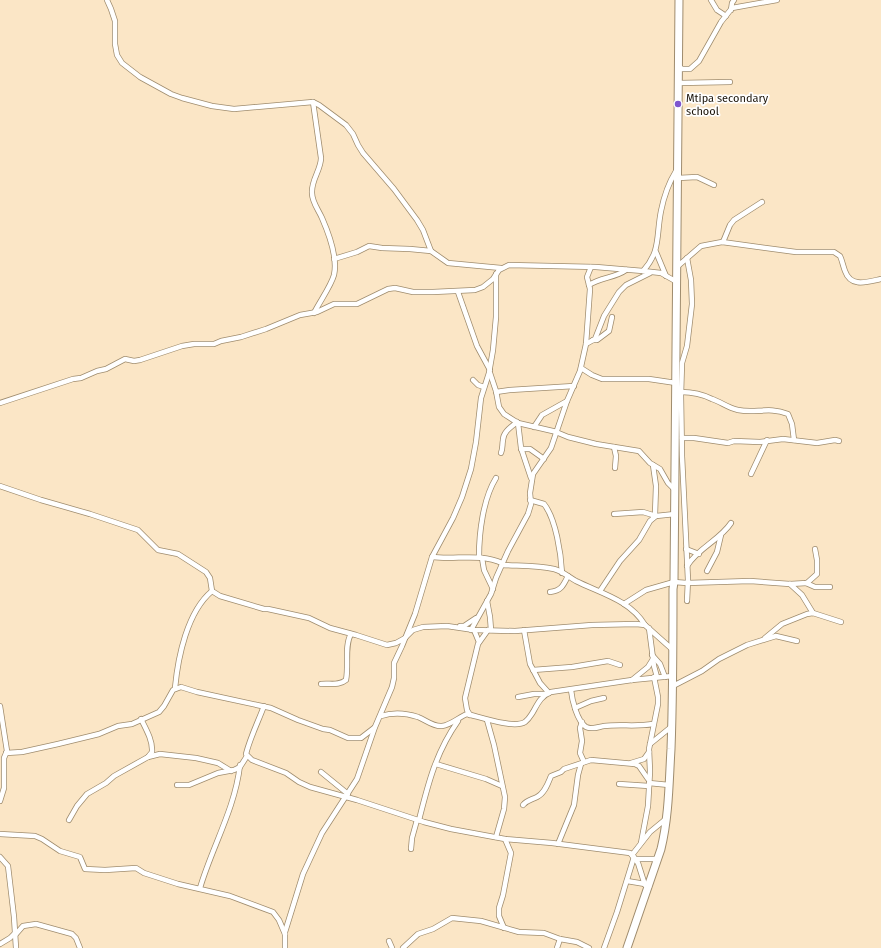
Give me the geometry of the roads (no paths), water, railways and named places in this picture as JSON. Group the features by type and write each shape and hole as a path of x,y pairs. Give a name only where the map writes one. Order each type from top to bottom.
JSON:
{"main road":[{"path":"627,948 647,885 658,858 665,832 669,785 673,686 672,589 674,582 675,514 674,489 678,282 680,0"}],"street":[{"path":"107,0 115,21 115,44 117,55 122,63 140,78 171,94 212,106 234,109 312,102 319,105 346,125 353,134 363,153 391,184 417,220 423,230 431,251"},
{"path":"710,0 717,10 726,16"},
{"path":"731,10 734,0"},
{"path":"679,66 682,69 690,68 699,61 731,10 739,6 777,0"},
{"path":"679,83 730,82"},
{"path":"312,102 321,162 312,184 312,194 314,204 322,218 334,260 334,275 314,312"},
{"path":"643,271 651,262 656,252 664,198 668,185 678,167"},
{"path":"678,178 697,177 714,185"},
{"path":"724,242 730,225 734,220 762,202"},
{"path":"678,266 701,246 724,242 796,252 834,252 840,256 845,272 854,282 865,282 881,279"},
{"path":"334,260 369,246 431,251 448,263 502,268"},
{"path":"656,252 666,276"},
{"path":"687,258 691,280 692,304 687,346 682,363 681,392 688,583 687,601"},
{"path":"0,403 73,379 81,378 106,369 125,359 134,361 140,360 182,346 194,344 214,344 241,337 334,304 357,304 388,289 395,288 412,292 458,292 475,290 483,287 493,279 502,268 509,265 591,267 643,271 661,274 678,282"},
{"path":"479,642 473,630 493,588 508,551 528,514 533,474 551,448 567,401 581,368 586,344 590,289 588,277 591,267"},
{"path":"590,285 598,280 617,275 627,270"},
{"path":"594,340 604,316 619,292 630,283 651,272"},
{"path":"286,948 285,934 303,874 320,837 357,779 375,727 381,716 394,681 394,663 415,614 432,557 453,518 462,497 471,469 481,398 490,371 495,333 496,274"},
{"path":"458,292 477,346 490,371 501,410 517,423 556,432 568,437 639,452 653,465 660,469 668,483 674,489"},
{"path":"586,344 597,340 609,331 612,318"},
{"path":"581,368 602,379 649,379 676,383"},
{"path":"473,380 478,385 484,387"},
{"path":"496,392 574,386"},
{"path":"681,392 692,392 711,398 738,410 749,411 765,409 780,411 788,414 792,424 794,440"},
{"path":"534,427 542,416 567,401"},
{"path":"517,423 521,449 532,479"},
{"path":"501,453 503,447 503,436 508,429 517,423"},
{"path":"682,438 694,438 728,443 783,439 817,442 838,441"},
{"path":"751,474 767,440"},
{"path":"614,447 616,456 615,468"},
{"path":"521,449 530,449 544,459"},
{"path":"653,465 656,486 656,516"},
{"path":"493,588 480,558 480,530 491,489 496,478"},
{"path":"0,486 138,530 158,550 178,554 206,572 210,578 212,591 220,596 246,605 309,618 330,628 387,645 393,645 405,638 413,630 423,626 464,626 478,617"},
{"path":"530,500 544,504 551,515 562,562 562,573"},
{"path":"614,514 635,512 656,516 675,514"},
{"path":"600,591 620,561 639,540 650,521 656,516"},
{"path":"687,566 732,523"},
{"path":"707,571 717,552 721,535"},
{"path":"686,549 699,554"},
{"path":"624,604 646,590 674,582 750,582 790,584 810,582 817,574 815,549"},
{"path":"432,557 490,558 502,564 556,570 624,604 673,650"},
{"path":"550,592 563,588 568,576"},
{"path":"806,583 815,587 830,587"},
{"path":"790,584 802,595 813,613"},
{"path":"6,754 24,752 99,734 118,726 132,724 151,716 162,709 175,688 182,649 191,623 198,607 206,596 212,591"},
{"path":"470,715 467,710 465,698 479,642 490,630 490,617 487,601"},
{"path":"763,639 782,624 807,614 813,613 841,622"},
{"path":"454,626 473,630 524,630 592,625 647,627"},
{"path":"641,843 648,806 649,752 658,697 653,657 647,627"},
{"path":"524,630 530,664 536,678 547,694"},
{"path":"321,684 336,684 342,683 346,680 348,640 351,634"},
{"path":"673,686 702,671 746,644 776,636 797,641"},
{"path":"653,657 660,664 665,677"},
{"path":"632,680 648,667 653,657"},
{"path":"533,670 572,667 608,661 620,665"},
{"path":"518,697 534,694 547,694 632,680 673,676"},
{"path":"175,688 184,688 271,708 348,738 361,738 375,727"},
{"path":"571,690 575,708 582,722 587,728 653,724"},
{"path":"381,716 388,714 406,714 418,717 438,726 446,725 465,715 487,720 518,724 525,722 529,718 540,699 547,694"},
{"path":"575,708 591,701 604,698"},
{"path":"0,706 7,751 4,758 4,788 0,801"},
{"path":"177,785 189,785 218,773 231,771 240,765 247,756 247,749 259,722 264,706"},
{"path":"141,719 152,745 152,752 148,757"},
{"path":"411,849 412,838 430,778 446,739 459,719"},
{"path":"487,720 494,745 505,803 496,837"},
{"path":"558,844 574,805 578,775 582,763 580,756 582,722"},
{"path":"650,744 672,726"},
{"path":"629,764 644,759 649,752"},
{"path":"69,820 77,806 87,794 106,783 114,776 148,757 160,754 196,758 218,763 231,771"},
{"path":"247,756 252,760 289,775 305,786 346,796 418,820 461,832 505,839 627,853 634,857 638,863 647,885"},
{"path":"523,805 528,800 540,795 551,776 561,772 564,769 596,760 639,766 649,783"},
{"path":"436,764 486,779 502,786"},
{"path":"200,888 224,829 231,807 240,765"},
{"path":"322,772 346,796"},
{"path":"619,784 649,783 669,785"},
{"path":"604,948 634,857 641,843 650,832 667,818"},
{"path":"0,834 30,834 38,837 60,851 80,857 85,869 105,870 136,868 178,884 230,896 274,912 285,934"},
{"path":"504,928 499,916 499,908 511,853 505,839"},
{"path":"0,857 8,866 16,934 16,948"},
{"path":"634,857 658,858"},
{"path":"627,881 647,885"},
{"path":"403,948 418,934 433,929 452,918 481,921 522,933 544,933 560,939 577,942 589,948"},
{"path":"0,944 12,938 20,927 33,924 72,934 76,938 80,948"},
{"path":"557,948 560,939"},
{"path":"388,941 392,948"}],"place":[{"name":"Mtipa secondary school","path":"678,104"}]}
